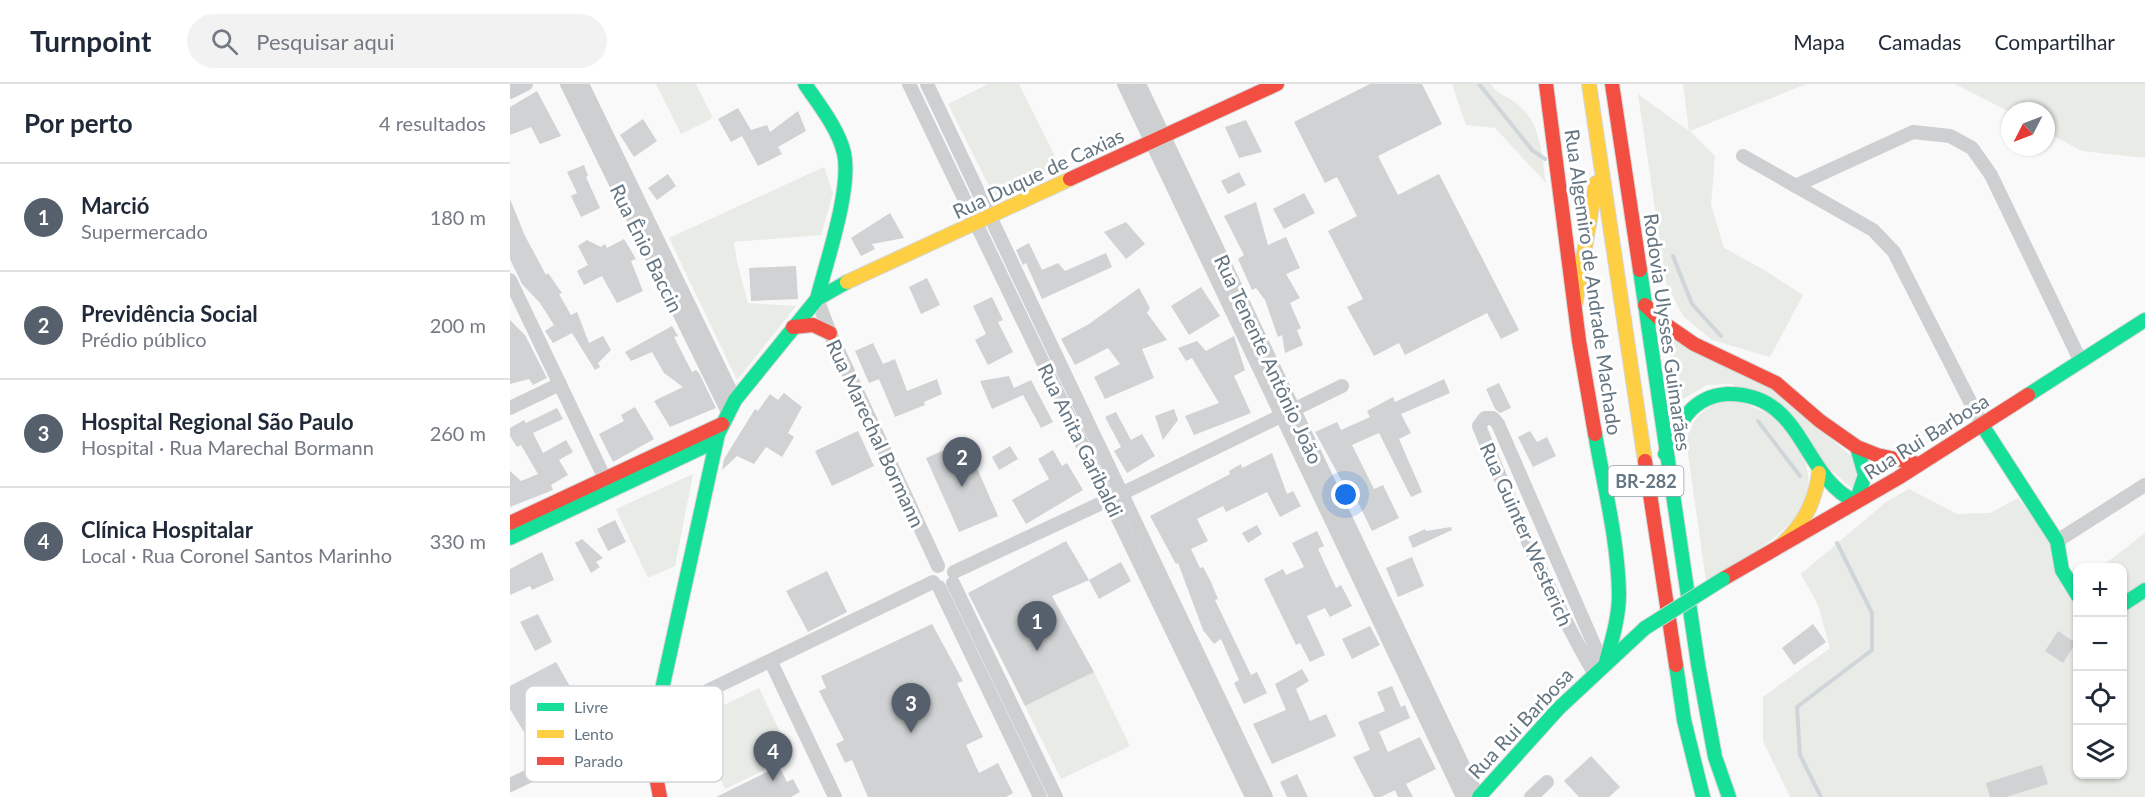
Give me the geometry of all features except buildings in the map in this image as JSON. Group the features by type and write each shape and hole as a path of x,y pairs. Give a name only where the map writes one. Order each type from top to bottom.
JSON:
{"main road":[{"path":"667,686 714,442 729,412 817,299 844,177 845,156 836,130 805,84"},
{"name":"Rua Duque de Caxias","path":"817,299 849,281 1276,84"},
{"name":"Rua Algemiro de Andrade Machado","path":"1546,84 1575,306 1615,551 1619,595 1617,620 1601,667"},
{"name":"BR-282","path":"1588,84 1684,720 1703,797"},
{"name":"Rodovia Ulysses Guimarães","path":"1612,84 1665,454 1706,712 1715,757 1729,797"},
{"path":"1575,306 1600,163"},
{"path":"826,259 831,270 849,281"},
{"path":"1645,305 1665,324 1694,344 1776,383 1820,421 1857,447 1878,455 1920,464"},
{"name":"Rua Rui Barbosa","path":"1478,797 1532,734 1645,628 1723,579 1920,464 2145,320"},
{"path":"793,327 806,324 819,326 830,333"},
{"path":"1665,454 1679,423 1695,405 1715,395 1733,392 1758,401 1791,422 1806,442 1819,473 1839,494 1856,502 1866,485 1865,471 1857,447"},
{"path":"608,484 729,412"},
{"path":"1982,425 2057,541 2062,570 2073,588"},
{"path":"510,538 531,520 608,484 714,442"},
{"path":"1781,545 1804,521 1815,498 1819,473"},
{"path":"510,523 531,520"},
{"path":"2127,602 2145,590"},
{"path":"657,782 660,797"}],"street":[{"path":"510,92 526,84"},
{"name":"Rua Ênio Baccin","path":"567,84 599,136 661,261 729,412"},
{"name":"Rua Ênio Baccin","path":"582,84 599,136"},
{"name":"Rua Tenente Antônio João","path":"1124,84 1158,139 1410,671 1436,724 1478,797"},
{"name":"Rua Tenente Antônio João","path":"1139,84 1158,139"},
{"path":"912,89 928,85"},
{"name":"Rua Anita Garibaldi","path":"928,85 954,141 983,220"},
{"name":"Rua Anita Garibaldi","path":"912,89 940,147 983,220 1057,373 1088,422 1123,493 1152,573"},
{"path":"1795,186 1913,132 1950,136 1971,148 1991,175 2081,362"},
{"path":"940,147 954,141"},
{"path":"1743,156 1873,230 1894,252 1982,425"},
{"path":"510,280 608,484"},
{"name":"Rua Marechal Bormann","path":"817,299 830,333 938,566 933,572 945,581"},
{"name":"Rua Anita Garibaldi","path":"1057,373 1075,428 1110,500 1152,573 1230,735 1252,788 1266,797"},
{"path":"510,408 560,384"},
{"path":"712,686 771,662 945,581 1342,386"},
{"name":"Rua Guinter Westerich","path":"1485,418 1493,418 1498,424 1601,667 1551,587 1526,534 1479,426 1485,418"},
{"path":"1075,428 1088,422"},
{"path":"1500,477 1518,469"},
{"path":"2057,541 2145,485"},
{"path":"1526,534 1543,527"},
{"path":"1551,587 1566,580"},
{"path":"945,581 974,644 1011,737 1040,797"},
{"path":"974,644 1024,731 1056,797"},
{"path":"771,662 835,797"},
{"name":"Rua Tenente Antônio João","path":"1436,724 1463,797"},
{"path":"1011,737 1024,731"},
{"path":"510,785 525,778"},
{"path":"1531,797 1547,782"}],"shaded area":[{"path":"656,84 696,84 713,118 681,134"},
{"path":"988,84 1019,84 1061,168 996,200 948,104"},
{"path":"1452,84 1491,84 1525,111 1536,129 1546,183 1495,128 1466,125"},
{"path":"1683,84 1806,84 1690,131 1715,156 1711,204 1724,248 1803,295 1770,357 1712,340 1683,316 1666,283 1638,94 1689,131"},
{"path":"1955,84 2145,84 2145,158 2082,151 2055,137 2055,102 2001,102 2001,107"},
{"path":"824,167 833,193 821,235 734,242 748,303 796,306 737,380 669,238"},
{"path":"1667,336 1757,375 1857,461 1855,491 1732,384 1707,385 1678,402"},
{"path":"1739,400 1779,421 1787,429 1807,469 1808,491 1800,510 1786,527 1747,557 1706,581 1686,440 1694,422 1705,410 1719,403"},
{"path":"693,474 675,566 648,578 616,509"},
{"path":"1909,489 1957,514 1990,513 2018,498 2050,541 2062,589 2073,584 2073,779 2127,779 2127,563 2106,563 2145,533 2145,797 1790,797 1763,741 1763,697 1830,648 1818,605 1801,574 1886,502"},
{"path":"1094,672 1130,746 1061,779 1025,706"},
{"path":"759,688 792,757 725,789 722,782 723,705"}],"waterway":[{"path":"1479,84 1533,151 1545,159"},
{"path":"1673,256 1692,304 1721,336"},
{"path":"1758,421 1800,476"},
{"path":"1821,797 1800,755 1797,707 1872,650 1872,613 1837,543"}],"traffic: fast":[{"path":"805,84 828,117 837,135 844,153 846,168 832,246 817,299"},
{"path":"1640,270 1698,664 1715,757 1729,797"},
{"path":"663,686 718,434 735,400 817,299 847,282"},
{"path":"2028,395 2145,320"},
{"path":"1665,454 1681,423 1695,406 1704,400 1727,394 1752,397 1772,407 1800,438 1823,474 1838,490 1856,502 1865,475 1857,447"},
{"path":"1982,425 2057,541 2062,570 2073,588"},
{"path":"1595,434 1613,533 1619,594 1615,628 1606,662"},
{"path":"510,538 714,442"},
{"path":"1645,628 1723,579"},
{"path":"2127,602 2145,590"},
{"path":"1479,797 1558,709 1645,628"},
{"path":"1676,665 1684,720 1703,797"}],"traffic: slow":[{"path":"1589,84 1645,461"},
{"path":"847,282 1070,179"},
{"path":"1575,306 1596,183"},
{"path":"1781,545 1796,530 1807,513 1819,473"}],"traffic: jam":[{"path":"1070,179 1277,84"},
{"path":"1546,84 1579,341 1595,434"},
{"path":"1612,84 1640,270"},
{"path":"1645,305 1665,324 1694,344 1776,383 1820,421 1857,447 1877,455 1919,464"},
{"path":"793,327 813,325 830,333"},
{"path":"1723,579 1898,478 2028,395"},
{"path":"510,523 722,424"},
{"path":"1645,461 1676,665"},
{"path":"657,782 660,797"}],"place":[{"name":"Previdência Social","path":"962,487"},
{"name":"Marció","path":"1037,651"},
{"name":"Hospital Regional São Paulo","path":"911,733"},
{"name":"Clínica Hospitalar","path":"773,781"}]}
